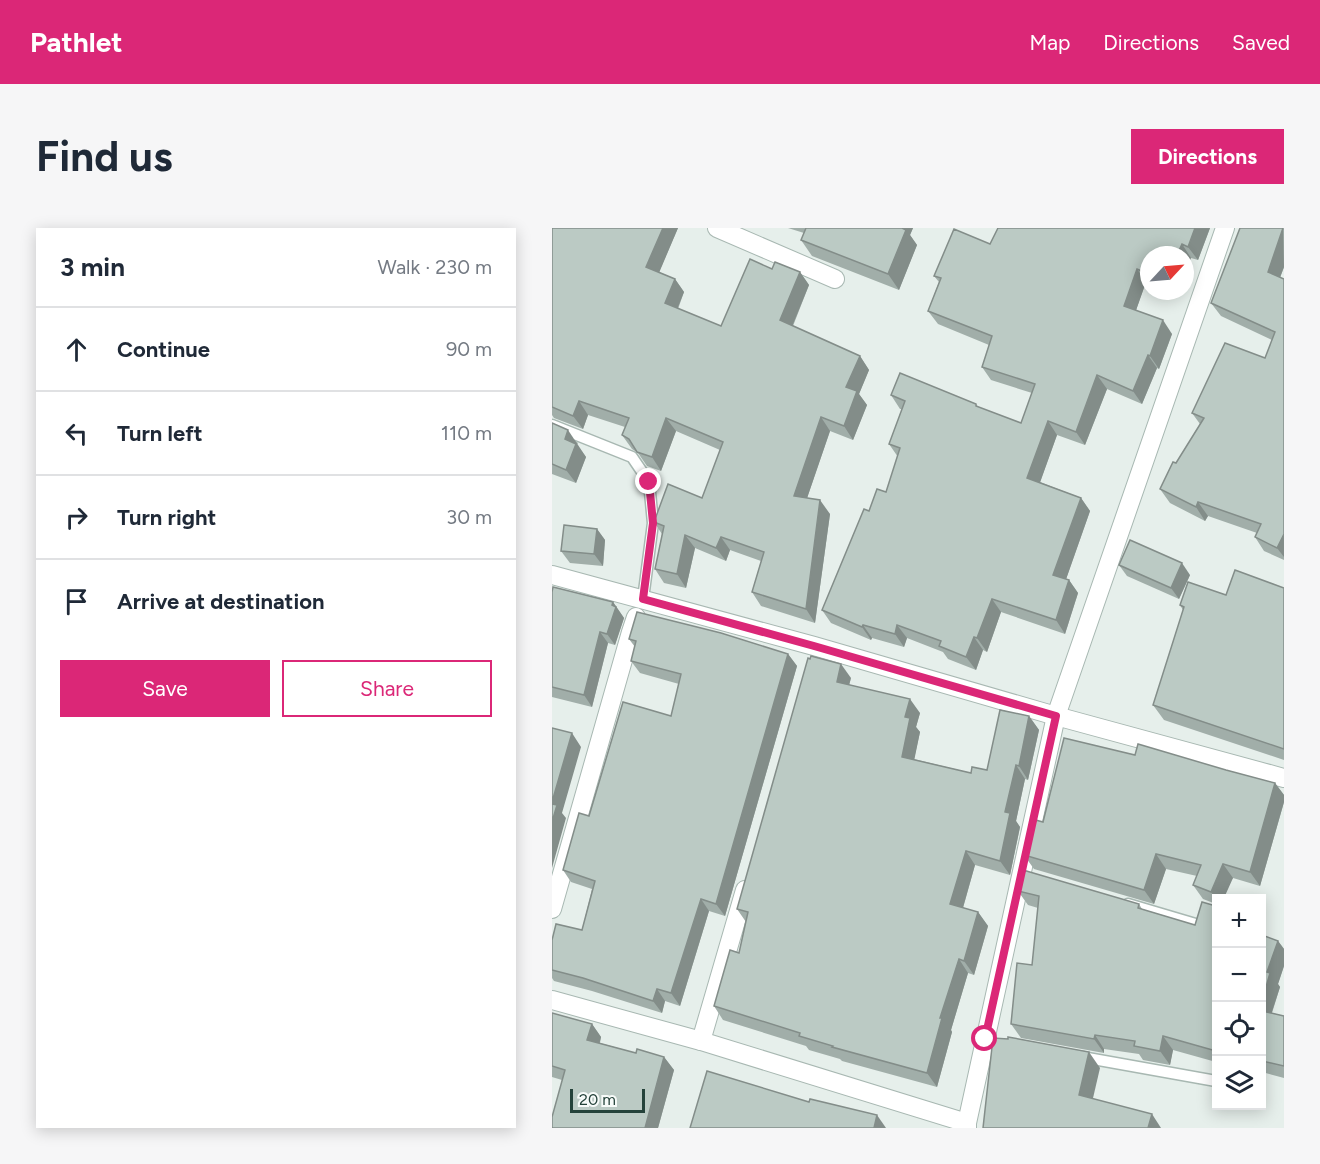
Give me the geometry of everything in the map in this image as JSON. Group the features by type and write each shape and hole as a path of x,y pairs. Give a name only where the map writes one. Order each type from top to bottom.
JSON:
{"street":[{"path":"717,228 835,279"},
{"path":"552,1000 702,1041 967,1126 991,1040 1027,874 1056,716 1225,228"},
{"path":"552,575 643,599 813,651 1284,778"},
{"path":"552,909 631,632 643,599"},
{"path":"702,1041 750,872"}],"lane":[{"path":"552,424 633,457 649,482 653,523 643,599"},
{"path":"1121,902 1199,925"},
{"path":"1066,1054 1212,1080"}],"building":[{"path":"552,228 663,228 646,267 675,279 665,303 721,326 750,259 772,269 775,262 800,272 780,320 860,356 846,387 857,391 844,426 821,417 794,496 820,500 806,609 752,592 764,552 721,537 716,548 685,535 677,574 655,569 664,526 654,522 668,484 702,498 723,442 666,418 652,457 637,452 629,439 622,435 629,418 579,401 573,416 552,407"},
{"path":"806,228 902,228 906,230 888,274 801,240"},
{"path":"998,228 1195,228 1188,246 1182,244 1181,246 1140,246 1140,270 1137,269 1124,306 1163,320 1150,356 1148,355 1133,391 1097,375 1076,432 1048,421 1027,478 1081,498 1053,575 1069,580 1056,620 992,599 977,638 974,637 966,657 939,646 941,641 897,625 895,634 863,625 862,627 822,610 864,509 869,511 877,489 886,492 900,448 889,444 905,401 891,395 900,373 1021,423 1035,384 982,367 992,336 928,311 941,278 934,276 954,229 990,244"},
{"path":"1240,228 1283,228 1268,272 1284,279 1284,534 1277,548 1255,537 1261,524 1198,502 1196,507 1160,489 1173,462 1176,463 1204,418 1192,413 1225,343 1265,358 1275,332 1211,303"},
{"path":"552,423 568,430 565,439 576,444 566,470 552,464"},
{"path":"564,525 597,529 594,554 561,551"},
{"path":"1130,540 1182,563 1171,588 1119,565"},
{"path":"1235,570 1284,588 1284,749 1153,705 1184,607 1180,605 1188,582 1226,595"},
{"path":"553,587 613,602 612,605 616,607 607,634 600,632 584,695 552,687"},
{"path":"637,612 721,633 788,654 716,904 701,899 671,993 657,989 653,1001 552,970 552,940 556,924 582,930 595,881 563,870 579,813 589,816 623,702 671,716 681,674 631,661 636,641 629,639"},
{"path":"811,656 841,664 837,682 910,699 905,717 910,718 902,757 971,773 972,767 987,770 1000,710 1029,716 1019,766 1016,765 1005,812 1010,813 1000,861 966,851 950,904 978,912 964,961 959,959 940,1018 942,1018 927,1073 832,1047 799,1036 800,1033 714,1006 730,950 739,953 748,912 737,909 808,658 810,659"},
{"path":"552,728 572,733 552,802"},
{"path":"1064,738 1135,755 1138,744 1275,783 1250,872 1223,864 1211,892 1193,885 1201,865 1156,854 1144,890 1024,855 1032,819 1043,822"},
{"path":"552,804 557,805 552,822"},
{"path":"1023,870 1139,904 1138,908 1195,925 1202,902 1212,905 1212,1050 1163,1036 1160,1051 1134,1046 1135,1041 1095,1035 1094,1039 1011,1024 1017,963 1032,965 1039,896 1018,891"},
{"path":"1266,936 1278,941 1267,972 1270,973 1266,987"},
{"path":"1266,1012 1284,1016 1284,1066 1266,1062"},
{"path":"552,1013 592,1024 587,1040 636,1053 637,1049 664,1057 645,1128 552,1128 552,1117 565,1070 552,1066"},
{"path":"1008,1037 1089,1052 1079,1095 1152,1114 1148,1128 983,1128 993,1038 1008,1039"},
{"path":"707,1071 809,1102 810,1099 877,1115 874,1128 690,1128"}],"route":[{"path":"649,482 653,523 643,599 1056,716 985,1039"}]}
